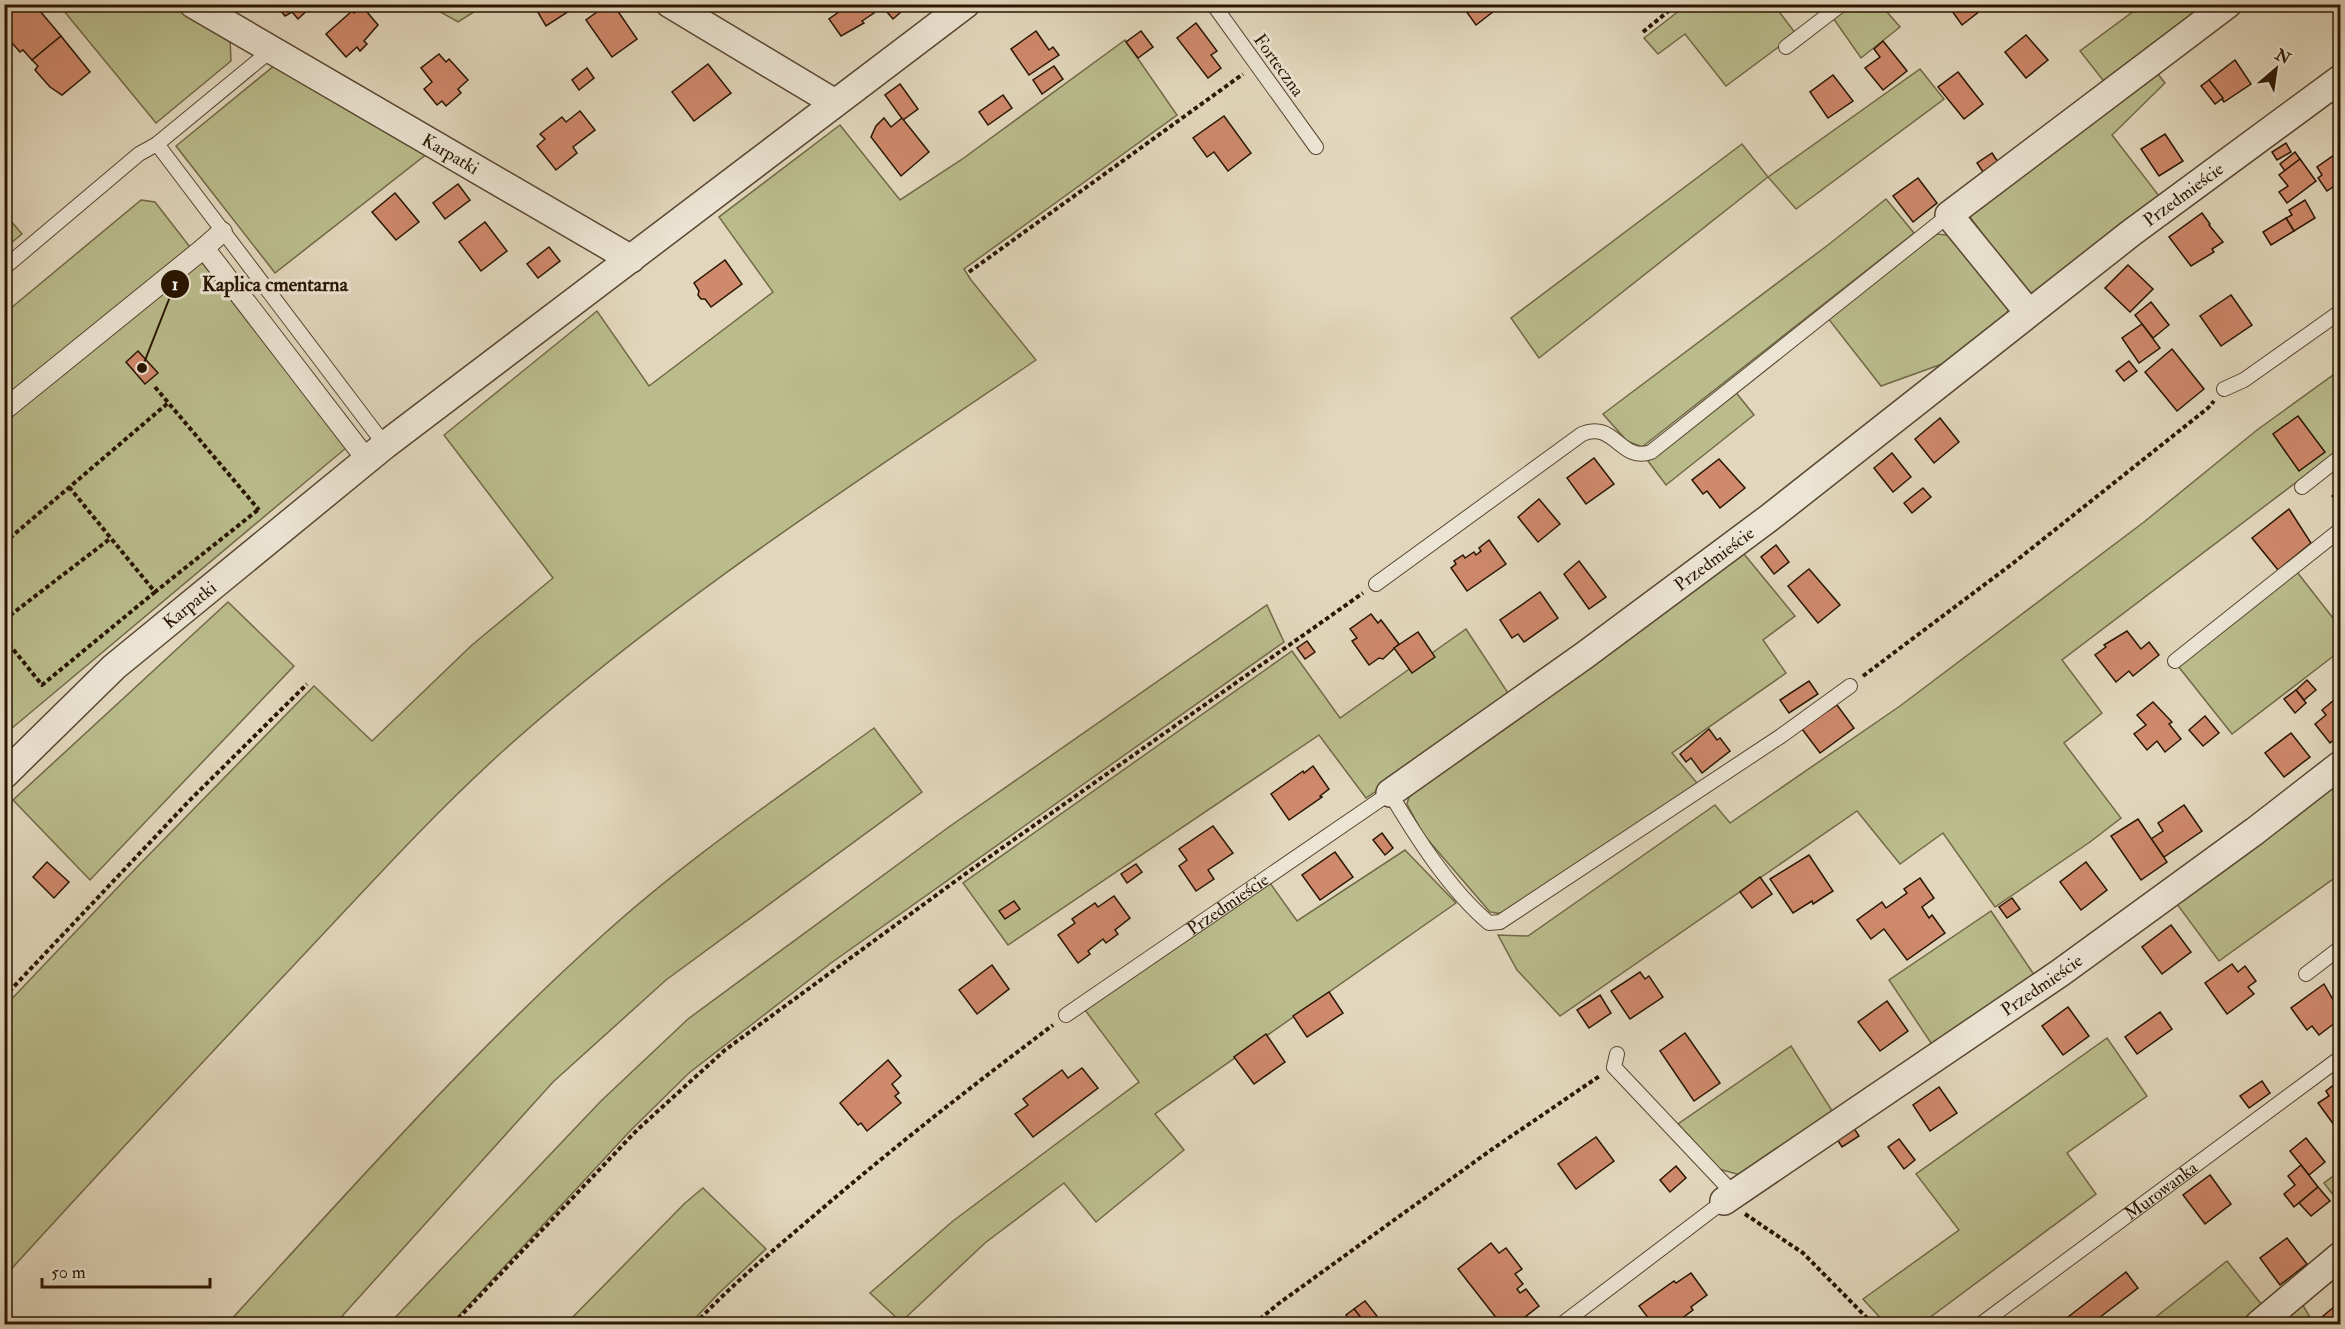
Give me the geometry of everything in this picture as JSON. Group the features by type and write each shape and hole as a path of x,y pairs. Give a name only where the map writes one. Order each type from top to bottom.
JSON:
{"street":[{"name":"Karpatki","path":"193,4 270,51 631,259"},
{"path":"670,4 835,103"},
{"name":"Karpatki","path":"4,775 114,667 376,453 966,4"},
{"path":"2028,312 1949,215 2228,4"},
{"name":"Przedmieście","path":"1390,793 1585,655 1751,531 2028,312 2340,79"},
{"path":"4,410 222,232"},
{"path":"204,248 376,453"},
{"name":"Przedmieście","path":"1728,1197 2069,966 2256,831 2340,765"},
{"path":"2259,1324 2340,1256"}],"lane":[{"name":"Forteczna","path":"1213,4 1316,147"},
{"path":"1786,47 1842,4"},
{"path":"4,268 139,154 157,144 270,51"},
{"path":"157,144 222,232 376,453"},
{"path":"1376,584 1582,434 1590,431 1606,433 1630,451 1638,454 1651,452 1949,215"},
{"path":"2224,389 2244,380 2340,312"},
{"path":"2302,487 2340,457"},
{"path":"2175,661 2340,530"},
{"path":"1390,793 1417,840 1477,912 1489,923 1500,922 1752,753 1781,736 1850,686"},
{"name":"Przedmieście","path":"1066,1015 1390,793"},
{"path":"2306,974 2340,948"},
{"name":"Murowanka","path":"1981,1324 2340,1058"},
{"path":"1616,1060 1728,1197"},
{"name":"Przedmieście","path":"1563,1324 1728,1197"}],"path":[{"path":"1643,32 1677,4"},
{"path":"969,273 1256,65"},
{"path":"4,638 42,685 259,509 155,387"},
{"path":"1850,686 2012,564 2208,408 2224,389"},
{"path":"4,543 168,403"},
{"path":"69,488 155,592"},
{"path":"4,620 111,538"},
{"path":"453,1324 637,1130 725,1050 961,877 1376,584"},
{"path":"4,997 189,801 307,684"},
{"path":"695,1324 718,1299 860,1176 938,1112 1066,1015"},
{"path":"1254,1324 1278,1304 1616,1060"},
{"path":"1728,1197 1803,1253 1873,1324"}],"green space":[{"path":"1688,4 1774,5 1796,34 1726,86 1685,34 1658,54 1644,38"},
{"path":"59,5 171,5 230,39 231,61 156,123"},
{"path":"428,5 485,5 458,22"},
{"path":"1852,5 1881,5 1900,27 1861,58 1833,18"},
{"path":"2142,5 2216,5 2106,84 2080,51"},
{"path":"1125,40 1177,115 964,269 1036,360 763,546 696,595 565,697 503,751 396,856 5,1276 4,1007 314,686 372,741 472,645 553,578 444,435 597,311 649,386 773,292 719,217 840,125 900,200 961,160"},
{"path":"275,65 428,153 275,273 176,146"},
{"path":"1920,69 1944,99 1796,209 1768,177"},
{"path":"2154,69 2165,83 2112,135 2163,201 2043,295 2027,293 1970,217 1974,205"},
{"path":"1742,144 1768,177 1539,358 1511,318"},
{"path":"1886,199 1914,233 1642,447 1627,441 1603,414 1828,245"},
{"path":"141,200 155,202 346,448 5,734 5,313"},
{"path":"4,213 22,234 5,248 4,248"},
{"path":"1937,234 1954,236 2009,306 2004,325 1967,355 1881,386 1827,317"},
{"path":"2340,370 2340,449 2062,660 2102,713 2064,743 2121,818 2090,842 1995,907 1943,833 1900,864 1857,811 1560,1016 1517,970 1498,935 1528,936 1715,805 1730,823 1900,706 2144,522 2257,430"},
{"path":"1734,390 1754,415 1666,485 1648,461"},
{"path":"1739,548 1795,616 1763,640 1786,673 1672,753 1697,783 1504,914 1490,912 1423,834 1407,804 1412,786"},
{"path":"2297,572 2340,627 2340,651 2232,734 2178,666"},
{"path":"228,602 294,666 90,880 13,800"},
{"path":"1267,605 1284,642 831,963 689,1073 631,1130 451,1324 389,1324 601,1101 688,1019 946,829"},
{"path":"1466,629 1512,699 1366,798 1319,735 1008,945 963,883 1292,651 1340,718"},
{"path":"874,728 922,792 666,980 553,1082 335,1324 227,1324 364,1174 505,1027 554,980 636,906 702,853"},
{"path":"2340,774 2340,874 2219,961 2174,900"},
{"path":"1405,850 1456,903 1155,1114 1184,1150 1096,1222 1064,1183 985,1243 901,1322 870,1293 953,1221 1139,1082 1085,1010 1270,883 1297,921"},
{"path":"1991,911 2037,979 1935,1049 1889,980"},
{"path":"2107,1038 2147,1096 2067,1153 2096,1194 1921,1324 1886,1324 1863,1299 1959,1230 1916,1174"},
{"path":"1791,1046 1836,1117 1744,1176 1719,1169 1678,1124"},
{"path":"2340,1171 2340,1204 2324,1183"},
{"path":"703,1188 766,1249 690,1324 566,1324 685,1203"},
{"path":"2227,1261 2265,1309 2249,1324 2147,1324"},
{"path":"2298,1297 2314,1324 2268,1324"}],"building":[{"path":"21,4 34,4 61,36 32,60 23,50 20,52 4,34 4,19"},
{"path":"275,4 314,4 298,19 292,12 285,16"},
{"path":"533,4 576,4 577,6 546,26"},
{"path":"608,4 613,4 637,39 612,57 586,20"},
{"path":"850,4 868,4 874,13 862,21 864,23 841,36 829,19"},
{"path":"880,4 908,4 909,5 893,19"},
{"path":"1461,4 1503,4 1476,25"},
{"path":"1947,4 1983,4 1985,7 1962,25"},
{"path":"362,6 378,25 364,41 367,44 360,51 357,47 346,57 326,34 352,11 354,13"},
{"path":"1196,23 1217,51 1211,55 1221,68 1208,78 1177,38"},
{"path":"1036,31 1049,50 1053,47 1059,55 1029,75 1011,49"},
{"path":"1141,31 1153,47 1138,58 1126,42"},
{"path":"2026,35 2048,60 2026,78 2005,52"},
{"path":"61,36 90,72 62,95 50,87 35,70 38,66 32,60"},
{"path":"1883,41 1907,71 1883,90 1865,68 1880,57 1874,49"},
{"path":"439,54 446,62 449,59 468,80 458,89 461,93 446,106 442,101 437,105 424,89 432,82 421,68"},
{"path":"2235,60 2251,84 2224,102 2209,80"},
{"path":"708,64 731,93 694,121 672,92"},
{"path":"1054,66 1063,79 1042,94 1033,80"},
{"path":"587,68 594,78 579,90 572,80"},
{"path":"1958,72 1983,104 1964,119 1938,87"},
{"path":"1833,75 1853,101 1828,118 1810,92"},
{"path":"2209,80 2223,98 2215,104 2201,86"},
{"path":"900,84 918,109 903,120 885,95"},
{"path":"1003,95 1012,108 988,125 979,112"},
{"path":"580,111 595,130 573,147 577,153 556,170 537,146 545,139 540,134 562,117 566,122"},
{"path":"1224,116 1251,153 1228,171 1214,152 1207,157 1193,138"},
{"path":"884,118 891,127 902,118 929,152 901,176 871,137 876,126"},
{"path":"2165,134 2183,161 2159,176 2141,149"},
{"path":"2286,143 2291,152 2277,160 2272,152"},
{"path":"2340,151 2339,197 2333,187 2327,191 2318,178 2322,175 2317,167"},
{"path":"2295,152 2300,159 2285,171 2280,164"},
{"path":"1992,153 2000,165 1985,175 1977,163"},
{"path":"2300,159 2316,181 2287,203 2279,192 2288,186 2279,175"},
{"path":"1918,178 1937,203 1913,222 1893,196"},
{"path":"458,184 470,200 445,219 433,203"},
{"path":"395,193 419,222 396,240 372,212"},
{"path":"2305,200 2315,218 2294,231 2286,218 2292,215 2289,210"},
{"path":"2202,213 2223,242 2212,249 2214,252 2191,266 2169,237"},
{"path":"2286,218 2294,231 2271,245 2263,232"},
{"path":"485,222 507,251 481,271 459,242"},
{"path":"549,247 560,261 538,278 527,264"},
{"path":"725,260 742,284 711,307 705,299 701,299 698,295 699,291 694,283"},
{"path":"2128,265 2153,289 2130,312 2105,288"},
{"path":"2231,295 2252,325 2221,346 2200,316"},
{"path":"2151,302 2169,325 2153,338 2135,315"},
{"path":"2142,324 2160,348 2139,363 2122,338"},
{"path":"2172,349 2204,389 2177,411 2145,372"},
{"path":"138,351 158,373 145,384 126,362"},
{"path":"2129,361 2137,371 2124,381 2116,371"},
{"path":"2298,416 2325,452 2299,471 2273,434"},
{"path":"1940,418 1959,442 1934,463 1915,439"},
{"path":"1892,453 1911,477 1893,492 1874,468"},
{"path":"1594,458 1614,484 1586,504 1567,478"},
{"path":"1719,459 1745,488 1720,508 1707,491 1703,494 1692,480"},
{"path":"1923,488 1931,497 1912,513 1904,503"},
{"path":"2340,489 2340,505 2332,496"},
{"path":"1539,499 1560,524 1538,542 1518,517"},
{"path":"2289,509 2311,543 2278,570 2252,538"},
{"path":"1489,540 1506,564 1467,591 1451,568 1456,564 1454,561 1474,552 1476,555 1481,551 1479,548"},
{"path":"1776,545 1789,562 1774,574 1761,557"},
{"path":"1579,561 1606,597 1589,609 1564,574"},
{"path":"1809,569 1840,605 1818,623 1788,586"},
{"path":"1540,592 1558,618 1524,642 1518,634 1512,638 1500,620"},
{"path":"1371,614 1378,623 1381,620 1399,644 1383,659 1379,658 1369,665 1352,641 1357,638 1350,629"},
{"path":"2127,631 2141,649 2149,642 2159,655 2133,676 2129,671 2116,682 2095,655 2106,647 2104,645"},
{"path":"1418,632 1435,657 1412,673 1394,648"},
{"path":"1307,641 1315,652 1305,659 1297,648"},
{"path":"2307,680 2316,690 2304,700 2296,690"},
{"path":"1809,681 1818,694 1789,713 1780,700"},
{"path":"2296,690 2306,703 2295,713 2284,699"},
{"path":"2340,695 2340,734 2330,743 2315,724 2326,715 2322,710"},
{"path":"2153,702 2172,722 2169,724 2181,739 2165,752 2157,741 2147,750 2134,734 2146,725 2137,715"},
{"path":"1837,705 1854,728 1820,753 1802,729 1825,707 1828,711"},
{"path":"2205,716 2219,733 2203,746 2189,730"},
{"path":"1709,729 1717,740 1720,738 1730,751 1702,773 1691,758 1686,762 1680,754"},
{"path":"2291,733 2310,757 2284,777 2265,753"},
{"path":"1313,766 1329,789 1320,796 1322,797 1289,820 1271,794"},
{"path":"2184,805 2202,831 2164,857 2151,839 2163,831 2158,823"},
{"path":"2138,819 2167,862 2141,880 2111,836"},
{"path":"1213,826 1233,853 1208,870 1214,879 1196,891 1179,866 1187,860 1179,849"},
{"path":"1382,833 1393,848 1385,855 1373,840"},
{"path":"1335,852 1353,877 1320,900 1302,875"},
{"path":"1809,855 1833,891 1793,913 1770,879"},
{"path":"47,862 69,882 54,898 33,877"},
{"path":"2086,862 2107,890 2081,910 2060,882"},
{"path":"1136,864 1142,872 1127,883 1121,874"},
{"path":"1760,877 1772,894 1752,908 1740,892"},
{"path":"1920,878 1934,898 1922,907 1929,918 1932,915 1945,933 1907,960 1884,929 1871,939 1857,920 1882,902 1886,908 1907,893 1904,889"},
{"path":"1114,896 1130,918 1115,930 1118,934 1106,943 1103,939 1088,951 1090,954 1078,963 1058,935 1075,923 1072,919 1095,903 1098,907"},
{"path":"2012,898 2020,909 2007,918 1999,907"},
{"path":"1014,901 1020,909 1005,919 999,911"},
{"path":"2171,925 2191,952 2162,974 2142,947"},
{"path":"2232,964 2238,972 2245,966 2256,981 2248,987 2254,994 2227,1014 2205,983"},
{"path":"992,965 1009,989 977,1014 959,990"},
{"path":"1640,972 1645,979 1649,976 1663,997 1630,1019 1611,991"},
{"path":"2324,984 2340,1012 2340,1019 2319,1035 2312,1026 2307,1030 2291,1008"},
{"path":"1329,992 1343,1013 1307,1037 1293,1016"},
{"path":"1600,995 1611,1013 1589,1028 1577,1010"},
{"path":"1887,1001 1908,1031 1880,1051 1858,1022"},
{"path":"2068,1007 2089,1036 2063,1055 2042,1026"},
{"path":"2160,1012 2172,1029 2137,1054 2125,1037"},
{"path":"1685,1033 1720,1083 1694,1101 1660,1051"},
{"path":"1266,1034 1285,1062 1254,1084 1234,1057"},
{"path":"888,1060 901,1076 892,1084 899,1093 895,1096 901,1103 867,1131 861,1123 858,1125 840,1103"},
{"path":"1082,1068 1098,1088 1033,1137 1015,1114 1028,1105 1023,1099 1062,1070 1068,1078"},
{"path":"2340,1080 2340,1126 2337,1129 2318,1103 2329,1096 2326,1091"},
{"path":"2262,1081 2270,1093 2249,1108 2240,1096"},
{"path":"1939,1087 1957,1113 1930,1131 1913,1105"},
{"path":"1852,1125 1859,1136 1842,1147 1835,1136"},
{"path":"1596,1137 1614,1161 1576,1189 1558,1164"},
{"path":"2306,1138 2325,1162 2309,1175 2290,1151"},
{"path":"1899,1139 1915,1160 1904,1169 1888,1147"},
{"path":"2301,1165 2318,1187 2294,1207 2284,1194 2295,1185 2288,1176"},
{"path":"1676,1166 1686,1178 1670,1192 1660,1180"},
{"path":"2210,1175 2231,1204 2205,1224 2183,1195"},
{"path":"2318,1187 2330,1201 2311,1216 2299,1203"},
{"path":"2287,1238 2307,1264 2280,1285 2260,1258"},
{"path":"1491,1243 1499,1253 1506,1248 1522,1269 1515,1274 1523,1284 1517,1289 1520,1293 1526,1289 1539,1306 1516,1324 1501,1324 1458,1269"},
{"path":"2126,1272 2138,1288 2091,1324 2059,1324"},
{"path":"1691,1273 1707,1295 1691,1307 1693,1310 1674,1324 1653,1324 1639,1306 1674,1281 1676,1283"},
{"path":"1365,1301 1377,1316 1366,1324 1354,1309"},
{"path":"2340,1302 2340,1324 2330,1324 2323,1316"},
{"path":"1354,1309 1366,1324 1353,1324 1346,1315"}],"place":[{"name":"Kaplica cmentarna","path":"142,368"}]}
